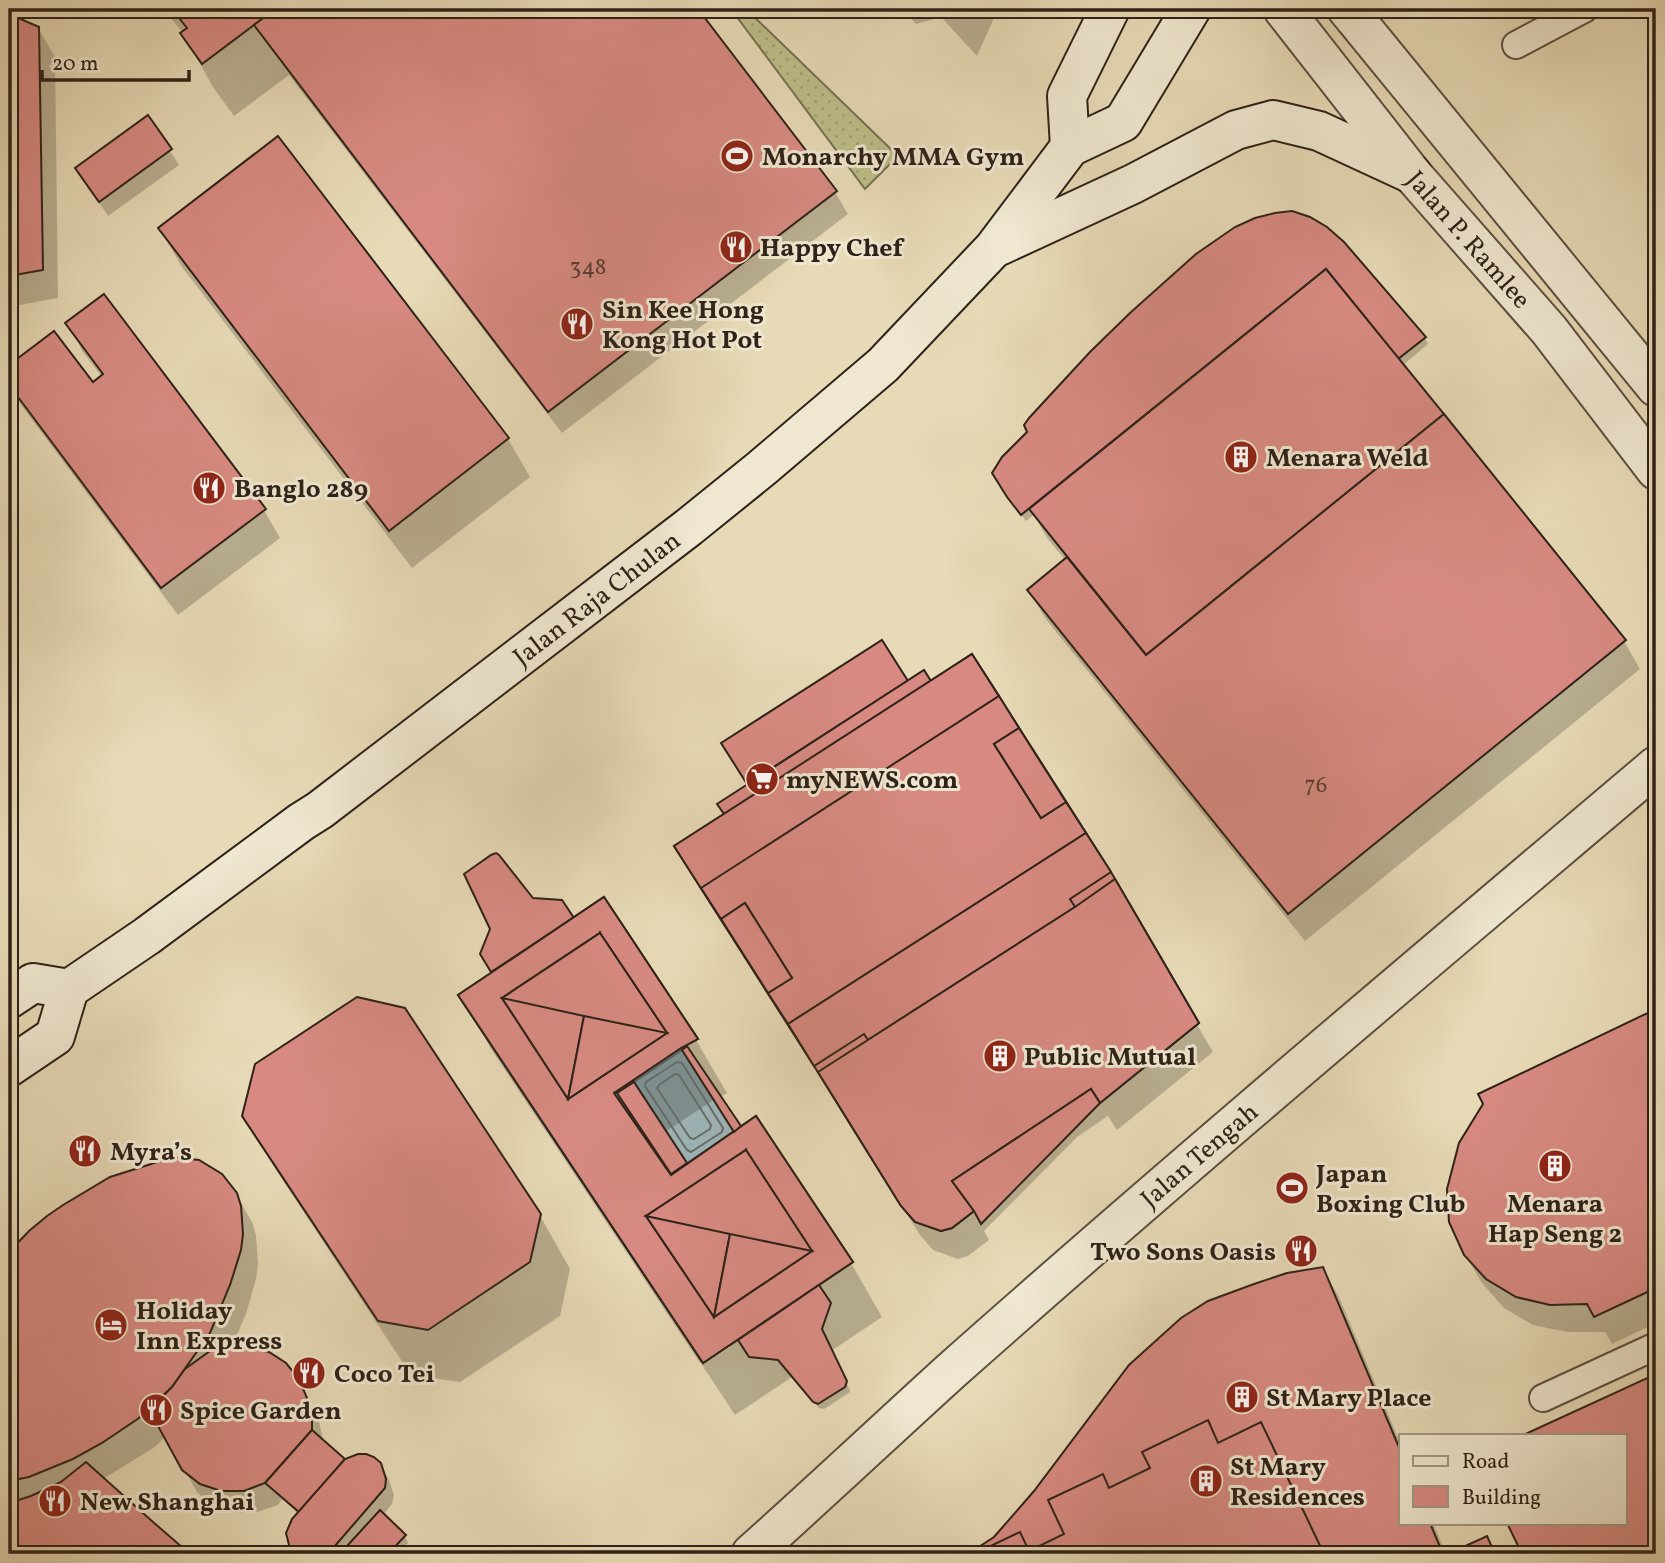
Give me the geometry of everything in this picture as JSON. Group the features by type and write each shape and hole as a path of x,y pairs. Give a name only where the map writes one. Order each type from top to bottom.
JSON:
{"main road":[{"path":"1070,148 1067,96 1110,9"},
{"name":"Jalan Raja Chulan","path":"69,989 147,936 320,810 689,527 883,365 994,248 1070,148 1123,122 1191,9"},
{"name":"Jalan P. Ramlee","path":"1283,9 1412,174 1549,330 1652,457"},
{"name":"Jalan P. Ramlee","path":"1354,14 1656,387"},
{"path":"994,248 1133,184 1236,130 1273,120 1319,131 1412,174"},
{"name":"Jalan Tengah","path":"751,1554 1025,1307 1352,1023 1656,766"},
{"path":"9,999 33,983 69,989 55,1036 9,1067"}],"lane":[{"path":"1516,45 1584,9"},
{"path":"1543,1398 1656,1346"}],"green space":[{"path":"731,9 746,9 898,156 865,189"}],"water":[{"path":"682,1050 734,1132 687,1163 634,1082"}],"building":[{"path":"172,9 266,9 270,13 202,64 180,33 187,28"},
{"path":"266,9 286,9 274,18"},
{"path":"286,9 698,9 837,191 548,412 254,25 270,13 274,18"},
{"path":"9,14 39,27 43,270 9,276"},
{"path":"148,115 172,149 99,202 75,168"},
{"path":"278,136 509,438 389,531 158,228"},
{"path":"1292,211 1327,227 1344,242 1426,337 1398,359 1326,269 1021,515 992,473 1002,457 1027,432 1024,425 1029,418 1090,352 1196,254 1235,227 1255,218"},
{"name":"Menara Weld","path":"1326,269 1444,414 1146,655 1029,509"},
{"path":"104,294 266,509 161,588 9,385 9,365 54,331 93,382 103,374 65,323"},
{"path":"1444,414 1626,640 1288,914 1027,590 1067,557 1146,655"},
{"path":"882,640 908,681 747,784 721,743"},
{"path":"972,654 999,696 701,888 674,846 724,814 717,804 924,670 931,681"},
{"path":"972,654 1111,872 1199,1023 1100,1103 1091,1089 952,1181 974,1211 952,1228 941,1231 915,1222 901,1206 674,846"},
{"path":"999,696 1019,728 994,744 1041,818 1066,802 1086,833 788,1024 768,993 792,978 745,903 721,919 701,888"},
{"path":"1019,728 1066,802 1041,818 994,744"},
{"path":"1086,833 1111,872 1070,899 1075,907 868,1040 864,1034 814,1066 788,1024"},
{"path":"496,853 533,898 562,900 574,918 491,972 480,954 490,929 464,874"},
{"name":"Public Mutual","path":"1115,879 1199,1023 1100,1103 1091,1089 952,1181 974,1211 952,1228 941,1231 915,1222 901,1206 818,1072"},
{"path":"604,897 698,1039 614,1093 671,1175 756,1116 853,1262 703,1363 458,995","holes":["600,933 667,1033 568,1099 502,998","746,1150 812,1251 714,1317 646,1216"]},
{"path":"604,897 698,1039 614,1093 671,1175 756,1116 853,1262 703,1363 458,995"},
{"path":"745,903 792,978 768,993 721,919"},
{"path":"600,933 667,1033 584,1016"},
{"path":"600,933 584,1016 502,998"},
{"path":"600,933 667,1033 568,1099 502,998"},
{"path":"357,997 405,1008 541,1214 530,1262 428,1330 378,1321 242,1116 255,1064"},
{"path":"502,998 584,1016 568,1099"},
{"name":"Menara Hap Seng 2","path":"1656,1009 1656,1288 1594,1317 1587,1304 1550,1305 1516,1297 1486,1279 1464,1255 1449,1222 1447,1189 1459,1143 1483,1104 1478,1094"},
{"path":"584,1016 667,1033 568,1099"},
{"path":"687,1046 741,1126 734,1132 682,1050"},
{"path":"634,1082 687,1163 671,1174 617,1093"},
{"path":"1091,1089 1100,1103 981,1224 952,1181"},
{"path":"746,1150 812,1251 730,1234"},
{"path":"746,1150 730,1234 646,1216"},
{"path":"746,1150 812,1251 714,1317 646,1216"},
{"name":"Holiday Inn Express","path":"173,1157 199,1160 222,1174 237,1193 241,1206 241,1250 210,1333 172,1387 139,1418 73,1459 29,1477 9,1481 9,1252 47,1216 110,1177"},
{"path":"646,1216 730,1234 714,1317"},
{"path":"730,1234 812,1251 714,1317"},
{"name":"St Mary Place","path":"1323,1267 1399,1447 1399,1524 1430,1524 1443,1554 968,1554 994,1537 1034,1491 1129,1365 1181,1318 1208,1301 1287,1273"},
{"path":"819,1285 831,1303 822,1329 847,1381 845,1387 818,1404 813,1402 778,1360 749,1357 738,1340"},
{"path":"249,1347 269,1352 286,1363 299,1379 312,1416 312,1430 265,1483 244,1491 221,1491 200,1484 182,1470 158,1426 156,1403 185,1369 210,1351"},
{"path":"1656,1374 1656,1554 1522,1554 1507,1524 1626,1524 1626,1434 1525,1434"},
{"name":"St Mary Residences","path":"1208,1420 1218,1443 1261,1422 1324,1554 974,1554 1020,1532 1029,1551 1064,1534 1048,1500 1103,1474 1109,1488 1150,1468 1142,1452"},
{"path":"312,1430 345,1459 299,1512 265,1483"},
{"path":"358,1454 374,1457 381,1463 386,1479 385,1488 328,1554 295,1554 290,1549 286,1533 292,1519 345,1459"},
{"path":"86,1462 190,1554 9,1554 9,1503 61,1482"},
{"path":"380,1510 406,1535 388,1554 356,1554 347,1546"},
{"path":"1487,1536 1495,1554 1448,1554"}],"place":[{"name":"Monarchy MMA Gym","path":"737,156"},
{"name":"Happy Chef","path":"736,247"},
{"name":"Sin Kee Hong Kong Hot Pot","path":"577,324"},
{"name":"Menara Weld","path":"1241,457"},
{"name":"Banglo 289","path":"209,488"},
{"name":"myNEWS.com","path":"762,779"},
{"name":"Public Mutual","path":"1000,1056"},
{"name":"Myra’s","path":"85,1151"},
{"name":"Menara Hap Seng 2","path":"1555,1166"},
{"name":"Japan Boxing Club","path":"1292,1188"},
{"name":"Two Sons Oasis","path":"1301,1251"},
{"name":"Holiday Inn Express","path":"111,1325"},
{"name":"Coco Tei","path":"309,1373"},
{"name":"St Mary Place","path":"1242,1397"},
{"name":"Spice Garden","path":"156,1410"},
{"name":"St Mary Residences","path":"1206,1481"},
{"name":"New Shanghai","path":"55,1501"}]}
